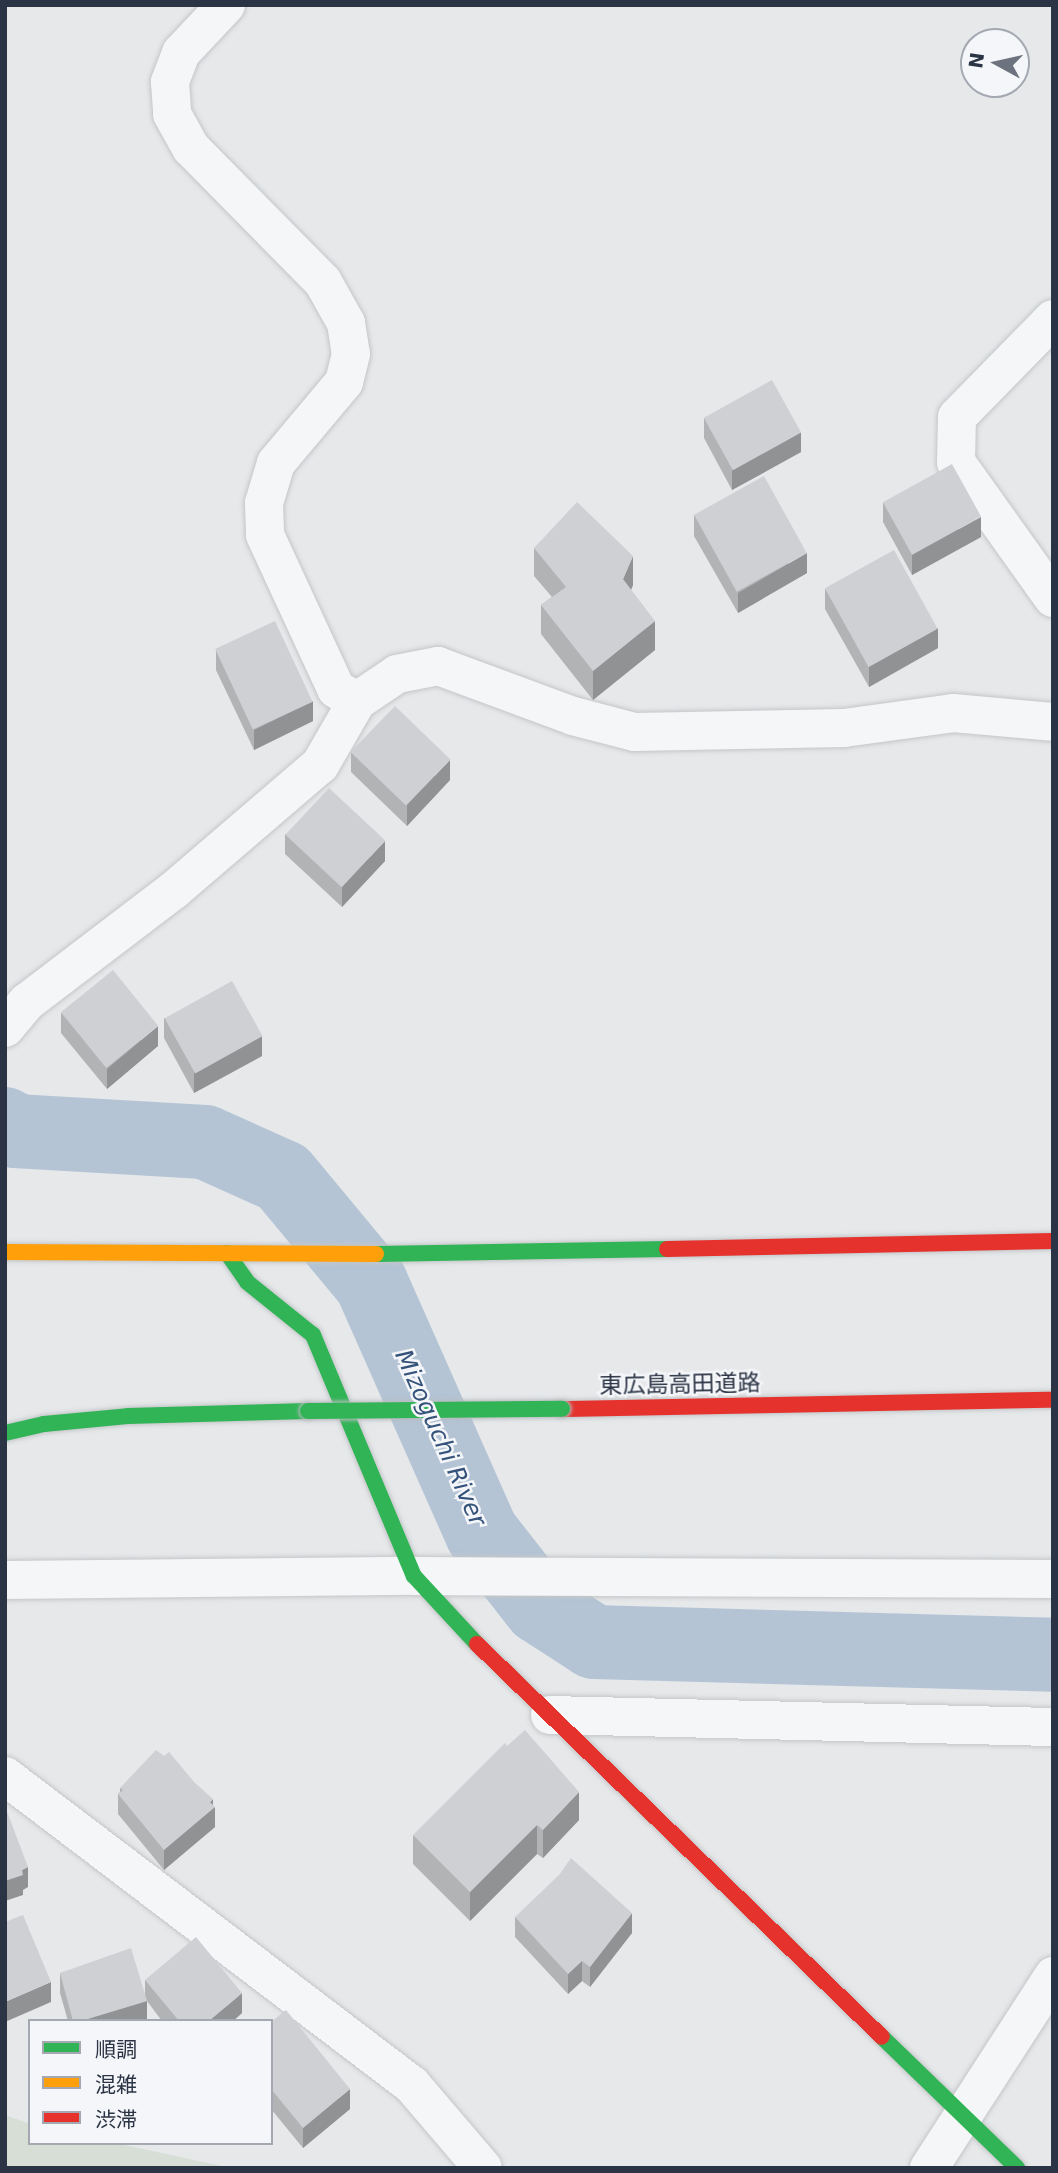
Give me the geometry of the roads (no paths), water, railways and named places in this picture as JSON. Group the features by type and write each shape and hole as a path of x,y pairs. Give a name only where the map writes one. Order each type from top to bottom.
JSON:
{"main road":[{"path":"5,1252 416,1254 1053,1241"},
{"path":"226,1253 247,1282 313,1335 414,1576 481,1648 1017,2168"},
{"name":"東広島高田道路","path":"5,1433 44,1424 128,1416 1053,1401"}],"street":[{"path":"226,5 181,53 170,82 172,114 191,148 323,282 346,323 351,354 344,383 276,463 264,503 265,535 336,689 357,701"},
{"path":"1053,319 957,417 956,462 1053,598"},
{"path":"5,1028 27,1002 174,890 320,765 357,701 397,674 438,666 573,716 635,732 844,728 953,713 1053,722"},
{"path":"5,1580 414,1576 1053,1579"},
{"path":"550,1715 1053,1727"},
{"path":"5,1776 412,2085 483,2168"},
{"path":"929,2168 1053,1976"}],"waterway":[{"name":"Mizoguchi River","path":"5,1124 15,1131 205,1142 283,1177 371,1283 482,1533 540,1607 594,1642 1053,1655"}]}
